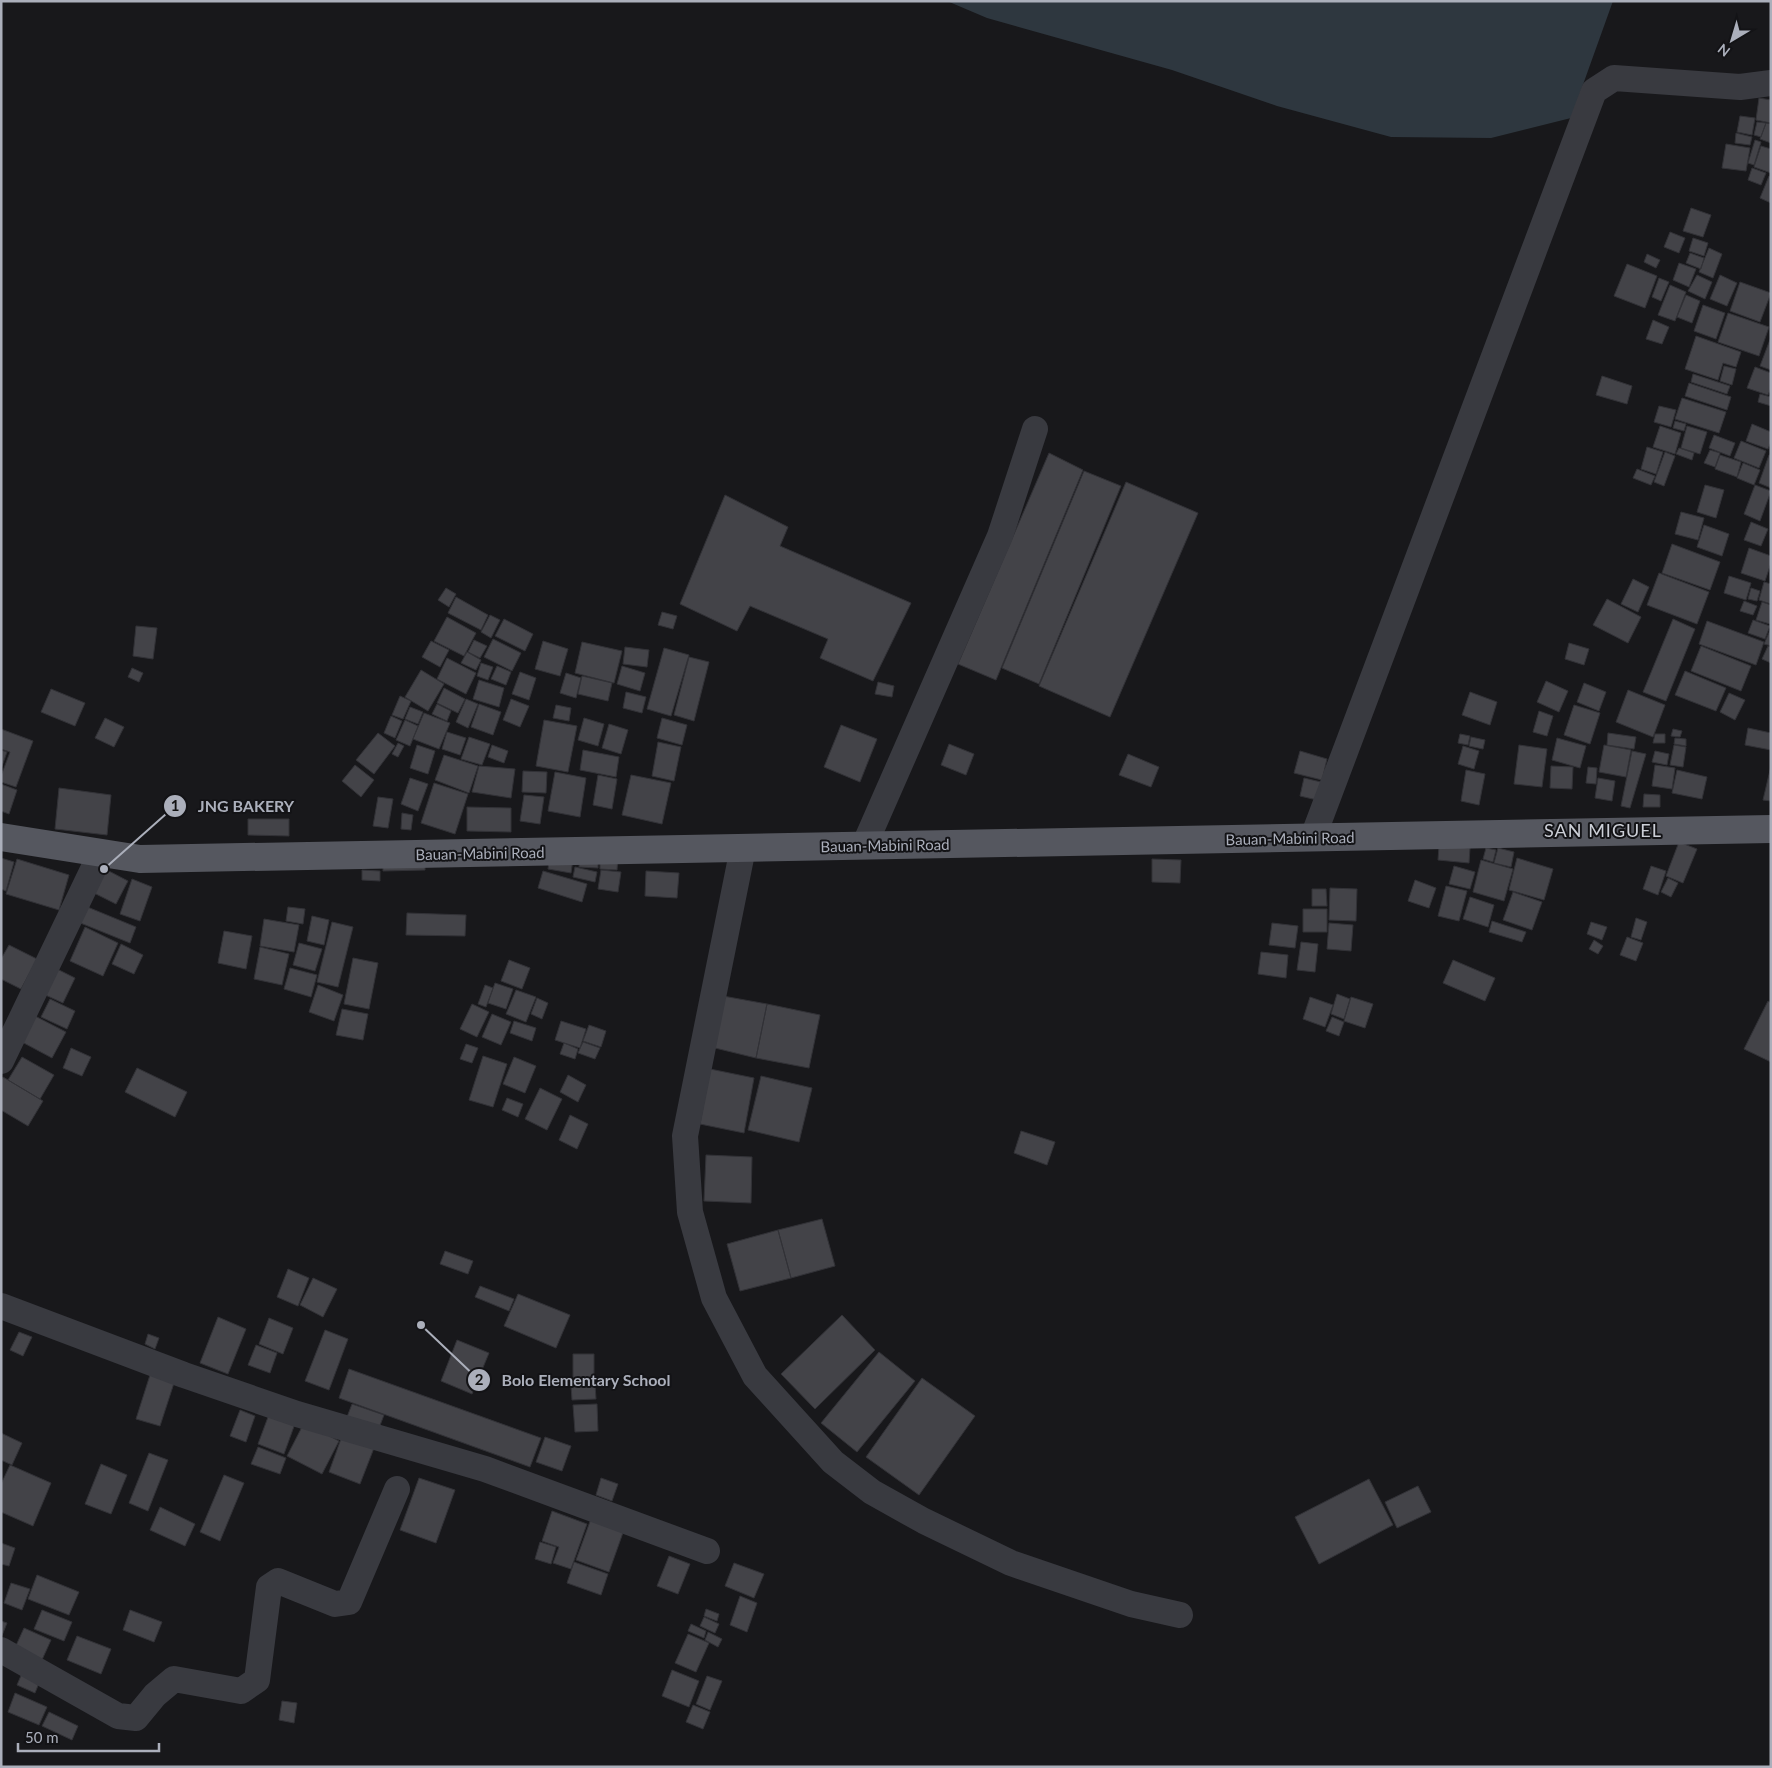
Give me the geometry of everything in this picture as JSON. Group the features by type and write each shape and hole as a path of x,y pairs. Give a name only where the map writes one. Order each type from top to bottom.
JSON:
{"main road":[{"name":"Bauan-Mabini Road","path":"1,837 140,859 1771,829"}],"street":[{"path":"1313,838 1594,91 1614,78 1740,87 1771,83"},
{"path":"864,846 1000,536 1035,429"},
{"path":"743,848 685,1136 690,1212 714,1298 754,1376 833,1462 872,1492 924,1521 1011,1564 1131,1604 1180,1615"},
{"path":"1,1061 101,853"},
{"path":"1,1306 184,1375 287,1411 485,1469 707,1551"},
{"path":"1,1650 118,1716 136,1718 155,1695 174,1679 241,1691 257,1680 269,1587 278,1581 335,1604 349,1602 398,1489"}],"shaded area":[{"path":"947,1 1613,1 1571,118 1491,138 1391,137 1277,106 1172,70 987,18"}],"building":[{"path":"1759,98 1771,100 1771,123 1756,120"},
{"path":"1740,116 1755,118 1752,135 1737,132"},
{"path":"1757,122 1766,123 1761,137 1754,135"},
{"path":"1766,123 1771,124 1771,143 1760,139"},
{"path":"1736,133 1752,137 1750,145 1735,143"},
{"path":"1755,140 1761,142 1754,165 1748,163"},
{"path":"1726,144 1750,148 1746,171 1722,168"},
{"path":"1761,146 1771,149 1771,173 1754,167"},
{"path":"1752,168 1766,173 1761,185 1748,180"},
{"path":"1769,176 1771,177 1771,203 1760,198"},
{"path":"1691,208 1711,215 1703,237 1683,231"},
{"path":"1670,232 1685,238 1679,253 1664,247"},
{"path":"1693,238 1708,243 1704,256 1689,251"},
{"path":"1709,248 1722,254 1713,278 1699,272"},
{"path":"1690,253 1704,258 1701,269 1686,263"},
{"path":"1647,254 1660,260 1656,268 1644,262"},
{"path":"1679,263 1696,269 1689,287 1673,280"},
{"path":"1627,264 1657,276 1645,308 1614,296"},
{"path":"1697,275 1712,282 1705,299 1688,291"},
{"path":"1720,275 1737,283 1727,306 1710,299"},
{"path":"1659,278 1669,282 1661,301 1652,297"},
{"path":"1740,282 1771,293 1760,322 1730,311"},
{"path":"1670,285 1686,292 1675,321 1658,315"},
{"path":"1686,295 1700,301 1692,323 1677,317"},
{"path":"1703,305 1725,313 1716,339 1694,331"},
{"path":"1728,313 1769,327 1759,356 1718,342"},
{"path":"1653,320 1669,327 1662,344 1646,339"},
{"path":"1696,336 1741,352 1736,367 1723,363 1718,380 1685,369"},
{"path":"1771,337 1771,370 1760,366"},
{"path":"1724,366 1736,369 1732,385 1720,381"},
{"path":"1755,367 1771,373 1771,388 1768,395 1747,388"},
{"path":"1693,374 1730,386 1727,394 1691,382"},
{"path":"1602,376 1632,386 1627,404 1596,395"},
{"path":"1689,383 1731,397 1727,410 1685,396"},
{"path":"1760,394 1771,397 1771,406 1758,402"},
{"path":"1682,398 1726,412 1719,433 1675,419"},
{"path":"1659,406 1676,410 1671,427 1654,422"},
{"path":"1675,421 1686,424 1684,431 1673,428"},
{"path":"1752,424 1771,432 1771,442 1768,449 1746,441"},
{"path":"1660,426 1681,433 1675,454 1653,447"},
{"path":"1687,426 1707,432 1700,454 1681,448"},
{"path":"1714,435 1735,443 1730,456 1709,448"},
{"path":"1741,441 1766,451 1759,468 1734,458"},
{"path":"1647,447 1663,452 1656,474 1641,469"},
{"path":"1679,448 1694,453 1692,460 1676,454"},
{"path":"1710,450 1720,453 1715,467 1704,463"},
{"path":"1665,452 1675,456 1664,486 1654,482"},
{"path":"1049,453 1083,470 996,680 958,664"},
{"path":"1720,455 1741,462 1737,477 1715,469"},
{"path":"1769,455 1771,455 1771,488 1759,483"},
{"path":"1743,463 1760,470 1754,485 1737,478"},
{"path":"1637,469 1655,476 1651,485 1633,478"},
{"path":"1084,471 1121,486 1039,684 1002,668"},
{"path":"1126,482 1198,513 1110,717 1039,686"},
{"path":"1705,485 1724,490 1716,518 1697,512"},
{"path":"1755,485 1771,491 1760,521 1744,514"},
{"path":"725,495 788,527 780,546 911,603 873,681 820,658 828,639 750,606 737,631 680,604"},
{"path":"1681,512 1704,518 1698,540 1675,534"},
{"path":"1751,522 1768,529 1761,546 1744,540"},
{"path":"1704,525 1729,534 1722,556 1697,547"},
{"path":"1672,544 1720,562 1710,590 1662,573"},
{"path":"1749,548 1771,556 1771,563 1765,581 1741,573"},
{"path":"1659,573 1709,592 1697,624 1647,605"},
{"path":"1729,576 1751,583 1746,600 1724,593"},
{"path":"1633,579 1649,587 1638,612 1621,604"},
{"path":"1764,582 1771,584 1771,604 1759,600"},
{"path":"446,588 456,594 449,607 438,600"},
{"path":"1751,588 1760,591 1757,601 1748,599"},
{"path":"456,597 488,615 481,630 448,613"},
{"path":"1607,599 1641,617 1628,643 1593,625"},
{"path":"1744,601 1757,606 1753,615 1740,611"},
{"path":"1762,602 1771,605 1770,624 1756,620"},
{"path":"662,612 677,616 673,629 658,625"},
{"path":"490,615 500,620 491,638 481,632"},
{"path":"447,617 476,633 464,656 434,641"},
{"path":"504,619 533,634 525,651 495,636"},
{"path":"1673,619 1695,629 1666,701 1643,692"},
{"path":"1753,620 1770,626 1765,639 1748,633"},
{"path":"1707,621 1764,642 1756,665 1699,644"},
{"path":"136,626 157,628 153,659 133,656"},
{"path":"1771,628 1771,646 1764,644"},
{"path":"493,639 521,653 512,671 484,657"},
{"path":"474,640 487,646 480,658 468,652"},
{"path":"431,641 449,650 440,667 422,657"},
{"path":"543,641 568,649 560,676 535,669"},
{"path":"582,642 622,651 614,683 575,673"},
{"path":"1569,643 1589,649 1584,665 1565,659"},
{"path":"1701,646 1751,666 1741,691 1691,671"},
{"path":"1768,646 1771,647 1771,663 1762,659"},
{"path":"625,647 649,650 647,667 623,664"},
{"path":"664,648 689,655 671,716 647,709"},
{"path":"467,652 481,660 476,670 461,663"},
{"path":"689,657 709,662 694,721 674,715"},
{"path":"447,658 476,673 466,694 437,679"},
{"path":"481,663 493,667 488,680 477,676"},
{"path":"497,666 511,672 506,685 491,679"},
{"path":"622,666 645,673 640,691 617,684"},
{"path":"132,668 143,673 139,682 128,677"},
{"path":"421,670 444,684 428,711 405,697"},
{"path":"1685,671 1726,688 1716,711 1675,695"},
{"path":"520,672 536,678 529,700 512,694"},
{"path":"566,673 581,678 576,698 560,693"},
{"path":"582,676 612,683 608,701 578,694"},
{"path":"479,680 504,688 499,707 473,699"},
{"path":"1546,681 1568,691 1559,712 1537,702"},
{"path":"878,682 894,686 892,697 875,694"},
{"path":"1584,683 1606,692 1599,711 1577,702"},
{"path":"444,688 465,699 458,713 437,703"},
{"path":"51,689 85,703 75,726 41,712"},
{"path":"1628,690 1665,705 1653,737 1616,722"},
{"path":"626,692 646,697 642,713 623,708"},
{"path":"1470,692 1497,702 1490,725 1462,715"},
{"path":"1729,693 1745,700 1735,720 1720,712"},
{"path":"400,696 411,701 403,719 392,715"},
{"path":"466,699 478,704 468,728 456,722"},
{"path":"511,699 529,706 520,727 503,720"},
{"path":"437,704 451,711 447,721 432,714"},
{"path":"479,704 501,712 493,735 471,727"},
{"path":"556,705 571,708 569,721 553,718"},
{"path":"1574,705 1600,713 1590,744 1564,735"},
{"path":"410,707 423,712 418,724 405,719"},
{"path":"1539,711 1553,716 1547,736 1533,732"},
{"path":"424,713 450,723 439,749 413,739"},
{"path":"391,716 402,721 395,738 384,733"},
{"path":"105,718 124,727 114,747 95,738"},
{"path":"584,718 604,724 598,746 578,740"},
{"path":"662,718 687,725 682,745 657,738"},
{"path":"405,720 418,726 410,746 396,740"},
{"path":"544,720 577,726 568,772 536,766"},
{"path":"609,724 628,730 621,754 602,748"},
{"path":"841,725 877,739 860,782 824,767"},
{"path":"1748,728 1771,733 1771,750 1745,745"},
{"path":"1,729 33,741 16,787 1,782 1,776 10,752 1,749"},
{"path":"1673,729 1682,731 1680,737 1671,736"},
{"path":"447,732 466,738 460,755 442,749"},
{"path":"378,733 395,746 374,774 356,760"},
{"path":"1608,733 1636,737 1634,749 1607,745"},
{"path":"1460,734 1470,736 1468,745 1458,743"},
{"path":"1655,734 1665,734 1665,743 1653,743"},
{"path":"469,737 490,744 482,765 461,759"},
{"path":"1471,737 1485,740 1483,749 1469,746"},
{"path":"1557,738 1586,746 1580,768 1552,760"},
{"path":"1675,738 1686,739 1686,746 1674,744"},
{"path":"658,742 681,747 674,781 652,776"},
{"path":"398,743 404,746 398,757 392,754"},
{"path":"949,744 974,754 966,775 941,765"},
{"path":"417,745 435,751 428,774 410,768"},
{"path":"492,745 508,751 504,763 488,757"},
{"path":"1519,745 1547,749 1542,787 1514,784"},
{"path":"1604,745 1631,750 1626,777 1599,772"},
{"path":"1674,745 1686,747 1683,767 1670,765"},
{"path":"1463,746 1479,751 1474,769 1458,764"},
{"path":"1,750 7,752 1,769"},
{"path":"583,750 619,757 616,777 580,770"},
{"path":"1300,751 1327,759 1322,780 1294,773"},
{"path":"1632,751 1646,754 1630,808 1621,806"},
{"path":"1655,751 1669,754 1667,765 1652,762"},
{"path":"1128,754 1159,767 1151,787 1119,775"},
{"path":"444,755 478,766 469,793 435,780"},
{"path":"355,765 374,780 361,797 342,781"},
{"path":"1655,765 1675,768 1672,789 1652,786"},
{"path":"479,766 515,769 511,798 472,792"},
{"path":"1551,766 1573,767 1572,789 1550,788"},
{"path":"1771,766 1771,801 1763,800"},
{"path":"1588,767 1597,768 1596,784 1586,783"},
{"path":"1466,770 1485,774 1479,805 1461,801"},
{"path":"1677,770 1707,777 1702,799 1672,793"},
{"path":"523,771 547,772 546,793 522,792"},
{"path":"555,772 586,778 580,817 548,811"},
{"path":"598,775 617,779 612,809 593,805"},
{"path":"631,775 671,783 662,824 622,815"},
{"path":"410,778 428,784 418,811 401,804"},
{"path":"1304,778 1321,782 1317,800 1300,796"},
{"path":"1598,778 1615,781 1612,801 1595,798"},
{"path":"434,783 468,794 455,834 421,823"},
{"path":"1,784 17,790 9,814 1,811"},
{"path":"59,788 111,795 107,835 55,829"},
{"path":"1644,794 1660,795 1660,807 1643,807"},
{"path":"524,795 544,797 540,824 520,821"},
{"path":"378,797 393,799 388,828 373,826"},
{"path":"467,807 511,808 511,832 467,831"},
{"path":"402,813 413,815 411,830 401,829"},
{"path":"248,819 289,819 289,836 248,835"},
{"path":"1679,842 1697,849 1683,883 1666,876"},
{"path":"1439,846 1470,848 1469,863 1438,860"},
{"path":"1486,848 1496,850 1493,862 1483,859"},
{"path":"1498,848 1514,852 1511,867 1494,863"},
{"path":"580,854 598,855 598,868 579,867"},
{"path":"550,855 573,859 571,873 548,869"},
{"path":"600,856 618,857 617,870 600,869"},
{"path":"1,858 14,862 6,891 1,889"},
{"path":"1517,858 1553,869 1544,900 1509,890"},
{"path":"17,859 69,875 59,910 6,894"},
{"path":"1152,859 1181,860 1180,883 1152,882"},
{"path":"425,860 425,870 383,871 383,861"},
{"path":"1481,860 1513,869 1504,901 1473,892"},
{"path":"1454,866 1475,872 1470,889 1449,884"},
{"path":"1651,866 1666,871 1658,895 1643,889"},
{"path":"575,867 597,872 595,882 573,877"},
{"path":"105,869 128,881 116,904 94,893"},
{"path":"362,870 380,871 380,881 362,880"},
{"path":"601,870 621,872 618,892 598,889"},
{"path":"543,871 587,884 582,902 538,888"},
{"path":"646,871 679,873 677,898 645,896"},
{"path":"1668,878 1678,883 1671,897 1661,892"},
{"path":"132,879 152,887 140,921 120,914"},
{"path":"1415,880 1436,888 1429,908 1408,901"},
{"path":"1446,886 1467,891 1459,921 1438,916"},
{"path":"1330,888 1357,889 1356,921 1329,920"},
{"path":"1312,889 1326,889 1327,906 1312,906"},
{"path":"1513,892 1542,902 1532,930 1503,920"},
{"path":"1470,897 1494,905 1488,927 1463,919"},
{"path":"85,906 136,927 130,943 78,922"},
{"path":"288,907 305,909 303,924 286,921"},
{"path":"1303,909 1327,909 1327,932 1303,932"},
{"path":"407,913 466,915 465,936 406,935"},
{"path":"312,916 329,920 324,945 307,941"},
{"path":"1636,918 1647,922 1641,940 1631,937"},
{"path":"264,919 299,925 294,952 260,946"},
{"path":"1492,921 1526,932 1522,942 1489,932"},
{"path":"332,922 353,927 338,987 317,982"},
{"path":"1591,922 1607,927 1602,940 1587,934"},
{"path":"1272,923 1298,926 1295,948 1269,945"},
{"path":"1329,923 1353,925 1351,951 1327,949"},
{"path":"85,927 118,943 103,976 70,961"},
{"path":"224,931 252,936 246,969 218,963"},
{"path":"1627,937 1643,943 1636,961 1620,955"},
{"path":"1594,940 1603,946 1598,954 1589,949"},
{"path":"1301,942 1318,944 1315,972 1297,970"},
{"path":"299,943 322,949 315,971 293,965"},
{"path":"121,944 143,955 134,974 112,964"},
{"path":"9,945 37,959 21,989 1,979 1,959"},
{"path":"260,947 289,954 282,985 254,979"},
{"path":"1261,952 1288,955 1286,978 1258,974"},
{"path":"353,958 378,963 369,1009 344,1004"},
{"path":"509,960 530,968 522,989 501,981"},
{"path":"1453,960 1495,978 1485,1001 1443,983"},
{"path":"53,967 75,978 63,1003 41,993"},
{"path":"290,968 317,975 311,997 284,989"},
{"path":"495,983 513,989 506,1009 488,1003"},
{"path":"318,985 343,995 334,1021 309,1012"},
{"path":"485,985 493,988 486,1007 478,1004"},
{"path":"516,990 536,997 526,1022 506,1014"},
{"path":"1337,994 1350,999 1344,1019 1331,1014"},
{"path":"723,996 767,1004 756,1058 711,1047"},
{"path":"1310,997 1333,1005 1325,1027 1303,1019"},
{"path":"1351,997 1373,1004 1365,1028 1344,1021"},
{"path":"537,998 548,1003 542,1019 531,1014"},
{"path":"50,999 75,1011 67,1029 41,1017"},
{"path":"1768,1001 1771,1003 1771,1062 1744,1049"},
{"path":"472,1004 489,1012 477,1037 460,1029"},
{"path":"767,1004 820,1015 809,1068 756,1058"},
{"path":"342,1009 368,1014 363,1040 336,1035"},
{"path":"492,1014 511,1022 501,1045 482,1037"},
{"path":"35,1016 66,1032 52,1058 22,1042"},
{"path":"1332,1017 1344,1022 1339,1036 1326,1031"},
{"path":"514,1021 536,1028 532,1041 510,1033"},
{"path":"561,1021 586,1029 580,1048 555,1040"},
{"path":"589,1025 606,1031 601,1047 583,1041"},
{"path":"583,1042 600,1048 595,1059 578,1053"},
{"path":"564,1043 578,1049 575,1059 560,1054"},
{"path":"466,1044 478,1048 472,1063 460,1059"},
{"path":"71,1048 91,1057 82,1076 63,1068"},
{"path":"483,1056 507,1064 493,1107 469,1100"},
{"path":"22,1057 54,1075 40,1099 8,1080"},
{"path":"514,1057 536,1066 525,1093 503,1084"},
{"path":"137,1068 187,1092 175,1117 125,1092"},
{"path":"710,1069 754,1078 744,1133 700,1124"},
{"path":"568,1075 586,1085 578,1102 560,1092"},
{"path":"761,1076 812,1088 799,1142 748,1130"},
{"path":"3,1077 43,1101 28,1126 1,1110 1,1080"},
{"path":"540,1088 562,1099 547,1130 525,1119"},
{"path":"507,1098 523,1104 518,1117 502,1110"},
{"path":"570,1115 588,1124 577,1149 559,1140"},
{"path":"1021,1131 1055,1142 1047,1165 1014,1153"},
{"path":"706,1155 752,1157 751,1203 704,1201"},
{"path":"822,1219 835,1266 791,1278 778,1230"},
{"path":"778,1230 791,1278 740,1291 727,1244"},
{"path":"445,1251 473,1261 468,1274 440,1264"},
{"path":"288,1269 309,1278 298,1306 277,1297"},
{"path":"313,1278 337,1289 323,1317 300,1305"},
{"path":"480,1286 514,1299 509,1311 475,1297"},
{"path":"518,1294 570,1315 556,1348 504,1326"},
{"path":"842,1315 875,1350 815,1409 781,1374"},
{"path":"218,1317 246,1329 228,1374 200,1363"},
{"path":"269,1318 293,1328 283,1354 259,1344"},
{"path":"325,1330 348,1339 329,1390 305,1381"},
{"path":"19,1332 32,1337 23,1356 10,1350"},
{"path":"148,1334 159,1338 155,1349 145,1344"},
{"path":"457,1340 489,1353 472,1394 441,1381"},
{"path":"256,1345 277,1353 270,1373 248,1365"},
{"path":"879,1352 915,1381 857,1452 821,1423"},
{"path":"573,1354 594,1354 594,1381 573,1381"},
{"path":"349,1369 541,1438 530,1467 339,1398"},
{"path":"150,1375 174,1383 160,1426 136,1419"},
{"path":"922,1378 975,1416 919,1495 866,1457"},
{"path":"595,1384 596,1399 572,1400 571,1385"},
{"path":"352,1404 384,1415 379,1428 347,1417"},
{"path":"597,1404 598,1431 575,1432 573,1405"},
{"path":"271,1409 297,1418 284,1454 258,1444"},
{"path":"240,1410 255,1416 246,1442 230,1436"},
{"path":"304,1423 339,1441 322,1474 287,1456"},
{"path":"1,1433 22,1443 12,1465 1,1460"},
{"path":"342,1436 374,1448 360,1484 329,1472"},
{"path":"545,1437 571,1446 562,1471 536,1462"},
{"path":"258,1447 286,1458 280,1474 251,1464"},
{"path":"149,1453 168,1460 148,1511 129,1503"},
{"path":"101,1464 127,1475 111,1514 85,1504"},
{"path":"10,1465 51,1483 33,1526 1,1512 1,1484"},
{"path":"224,1475 244,1483 220,1541 200,1532"},
{"path":"419,1478 455,1490 436,1543 400,1530"},
{"path":"601,1478 618,1484 612,1501 596,1495"},
{"path":"1369,1479 1393,1525 1319,1564 1295,1517"},
{"path":"1418,1486 1431,1512 1397,1528 1385,1502"},
{"path":"160,1507 195,1524 185,1546 150,1530"},
{"path":"552,1511 587,1524 571,1569 553,1563 559,1547 542,1541"},
{"path":"592,1516 625,1527 609,1572 576,1560"},
{"path":"540,1542 556,1547 551,1564 535,1559"},
{"path":"1,1543 15,1548 9,1566 1,1564"},
{"path":"669,1556 690,1564 678,1594 657,1586"},
{"path":"574,1562 608,1574 601,1595 567,1583"},
{"path":"734,1563 764,1574 754,1598 725,1586"},
{"path":"37,1575 79,1592 69,1615 28,1599"},
{"path":"11,1583 30,1589 22,1610 4,1603"},
{"path":"740,1596 757,1603 747,1632 730,1625"},
{"path":"706,1609 719,1614 717,1621 704,1616"},
{"path":"42,1610 72,1622 64,1641 34,1629"},
{"path":"130,1610 162,1622 154,1642 123,1630"},
{"path":"704,1617 719,1624 715,1633 700,1626"},
{"path":"1,1621 7,1623 1,1638"},
{"path":"691,1624 706,1631 704,1638 688,1631"},
{"path":"24,1628 51,1640 41,1662 14,1650"},
{"path":"708,1632 722,1639 718,1647 705,1640"},
{"path":"688,1634 709,1643 696,1672 675,1663"},
{"path":"77,1636 111,1649 101,1674 67,1660"},
{"path":"672,1670 699,1681 689,1707 662,1696"},
{"path":"23,1671 41,1678 35,1693 17,1685"},
{"path":"707,1676 722,1681 710,1710 696,1704"},
{"path":"15,1693 47,1707 39,1725 8,1712"},
{"path":"282,1701 297,1703 294,1723 279,1720"},
{"path":"693,1705 710,1712 703,1729 686,1722"},
{"path":"49,1712 78,1726 72,1740 42,1726"}],"place":[{"name":"JNG BAKERY","path":"104,869"},
{"name":"Bolo Elementary School","path":"421,1325"}],"district":[{"name":"SAN MIGUEL","path":"1603,830"}]}
